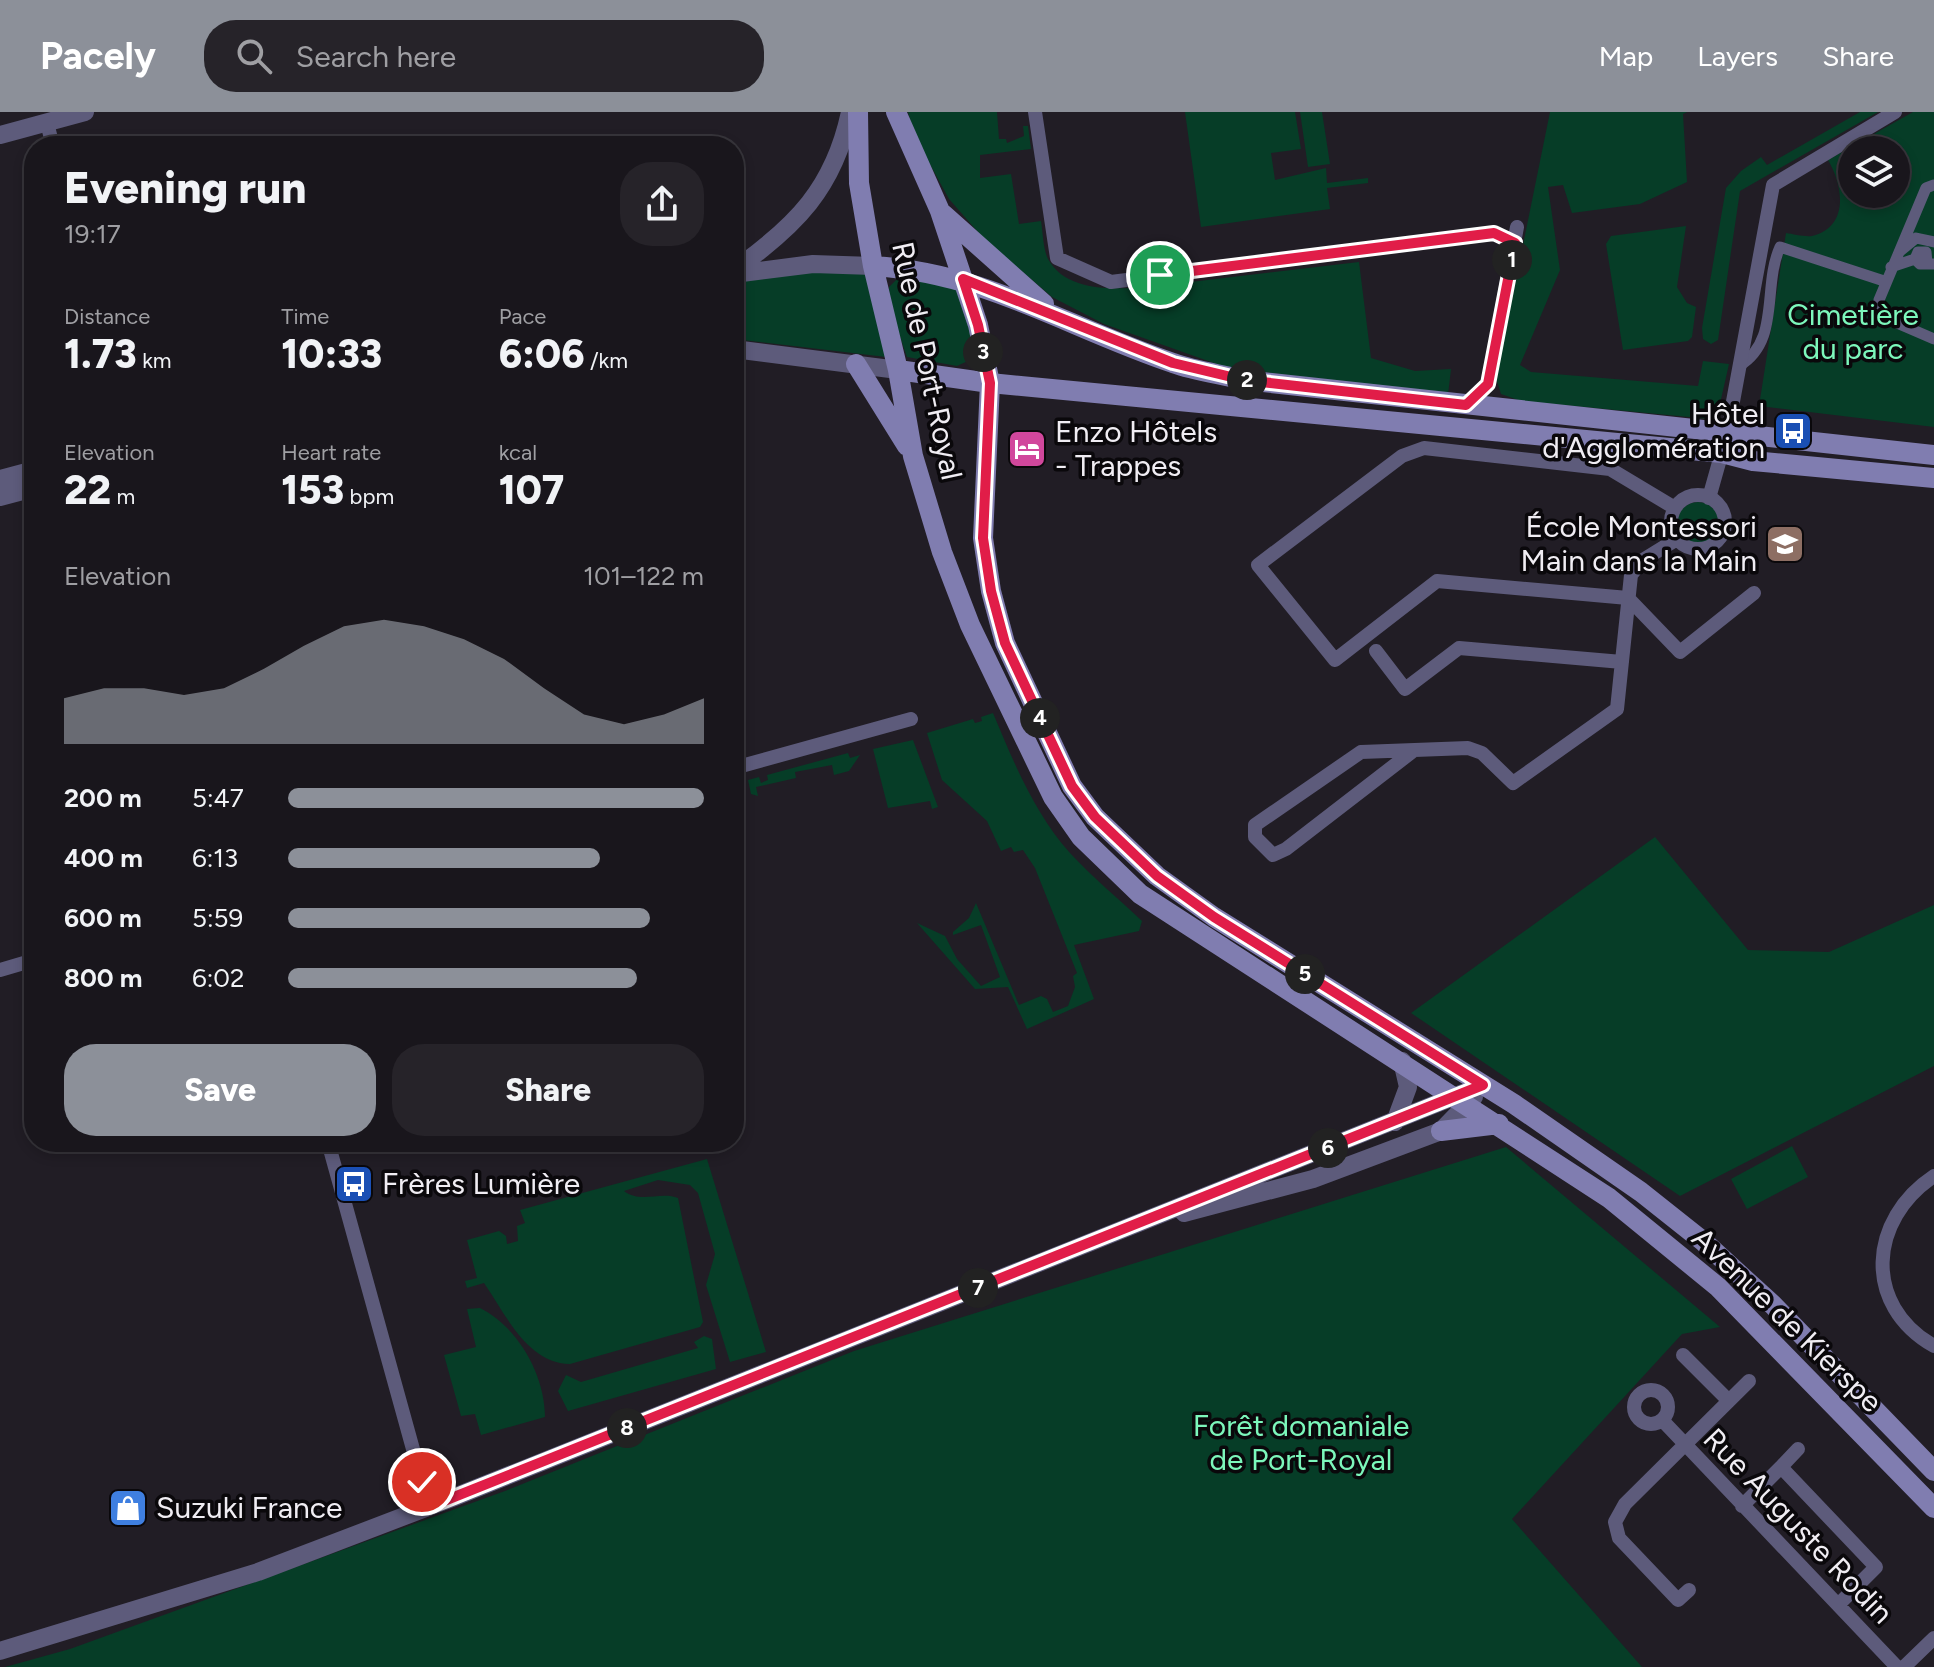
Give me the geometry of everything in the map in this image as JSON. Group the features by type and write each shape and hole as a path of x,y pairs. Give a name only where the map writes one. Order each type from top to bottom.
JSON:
{"main road":[{"name":"Rue de Port-Royal","path":"858,112 859,183 913,456 942,552 970,625 1053,797 1081,837 1140,894 1462,1100"},
{"name":"Rue de Port-Royal","path":"896,112 940,211 978,325 990,383 983,538 991,591 1005,643 1072,786 1095,817 1157,876 1214,917 1483,1085"},
{"path":"940,211 1057,315"},
{"path":"873,266 912,268 963,279 1173,363 1244,380 1466,405 1724,444 1753,461 1934,478"},
{"path":"856,364 913,456"},
{"path":"898,370 990,383 1724,444 1934,455"},
{"name":"Avenue de Kierspe","path":"1483,1085 1577,1145 1704,1242 1773,1305 1934,1471"},
{"name":"Avenue de Kierspe","path":"1462,1100 1609,1198 1718,1287 1934,1508"},
{"path":"1441,1131 1499,1124"}],"street":[{"path":"0,135 85,112"},
{"path":"744,264 804,212 841,152 850,112"},
{"path":"1035,112 1057,258 1111,282 1494,233 1516,235 1488,384 1466,405"},
{"path":"1709,498 1724,444 1773,185 1895,112"},
{"path":"47,123 50,136"},
{"path":"1934,185 1926,188 1884,281 1879,300 1883,317 1934,339"},
{"path":"1893,261 1916,238 1934,242"},
{"path":"1739,366 1759,351 1780,247 1884,281"},
{"path":"1893,261 1925,262"},
{"path":"744,271 813,264 873,266"},
{"path":"744,350 898,370"},
{"path":"1488,384 1502,410"},
{"path":"1675,508 1610,469 1424,448 1402,456 1258,565 1335,660 1437,581 1628,598 1680,652 1754,593"},
{"path":"0,479 24,473"},
{"path":"0,497 24,491"},
{"path":"1694,496 1709,498 1722,510 1725,518 1721,536 1700,549 1677,539 1671,524 1675,508 1694,496"},
{"path":"1413,751 1286,849 1273,855 1255,837 1255,825 1361,752 1468,748 1482,753 1513,783 1617,709 1631,575 1643,560 1677,539"},
{"path":"1376,651 1405,689 1459,648 1622,662"},
{"path":"744,765 911,719"},
{"path":"0,970 24,963"},
{"path":"1395,1122 1408,1087 1402,1061"},
{"path":"1146,1221 1167,1209 1395,1122 1462,1100 1483,1085"},
{"path":"0,1651 231,1581 429,1507 1146,1221 1313,1179 1441,1131 1462,1100"},
{"path":"331,1152 429,1507"},
{"path":"1934,1176 1904,1201 1890,1222 1884,1248 1883,1276 1891,1301 1904,1323 1934,1346"},
{"path":"1683,1355 1728,1400"},
{"path":"1689,1590 1678,1600 1619,1538 1615,1522 1625,1504 1749,1381"},
{"name":"Rue Auguste Rodin","path":"1663,1421 1897,1667"},
{"path":"1742,1506 1798,1449"},
{"path":"1781,1467 1876,1567 1838,1605"},
{"path":"1904,1667 1934,1638"}],"green space":[{"path":"908,112 997,112 999,139 1006,139 1007,143 1024,136 1023,126 1028,126 1031,149 980,155 980,178 1011,174 1019,224 1041,221 1048,259 1056,270 1079,283 1107,288 1148,287 1150,281 1174,284 1359,262 1371,358 1415,371 1451,369 1448,395 1225,367 1104,324 1052,297 985,240 949,199 915,137"},
{"path":"1185,112 1295,112 1301,149 1271,153 1275,180 1326,168 1327,183 1368,178 1368,183 1327,188 1330,209 1201,227"},
{"path":"1300,112 1322,112 1330,164 1308,167"},
{"path":"1550,112 1687,112 1683,114 1687,182 1640,204 1572,213 1563,185 1548,187 1560,270 1520,365 1531,372 1698,386 1703,361 1729,364 1719,408 1710,419 1521,401 1501,394 1496,378"},
{"path":"1860,112 1878,112 1740,191 1718,340 1711,344 1703,339 1702,328 1726,188 1741,171 1761,157 1767,165"},
{"name":"Cimetière du parc","path":"1913,112 1934,112 1934,427 1759,406 1786,233 1812,236 1833,224 1839,208 1910,208 1910,136 1870,136"},
{"name":"Cimetière du parc","path":"1838,154 1838,185 1828,160"},
{"path":"1686,226 1677,287 1687,303 1696,307 1692,337 1688,341 1623,350 1606,244 1611,236"},
{"path":"867,271 886,357 744,340 744,280 775,274"},
{"path":"900,276 956,288 971,322 974,342 972,359 957,366 907,357 890,308 889,287"},
{"path":"1698,502 1713,508 1719,523 1713,538 1698,544 1683,538 1677,523 1683,508"},
{"path":"993,713 1026,786 1057,838 1087,871 1142,921 1139,931 1074,945 1094,999 1027,1029 1008,987 975,989 917,923 945,936 957,959 981,986 1000,977 981,925 953,935 969,918 976,903 1019,1005 1041,996 1047,999 1053,1012 1068,1006 1075,987 1073,976 1077,973 1035,868 1023,850 1014,852 1011,847 1001,851 987,821 942,780 927,733 973,719 975,723 982,721 981,717"},
{"path":"913,740 938,807 932,809 930,801 888,808 873,749"},
{"path":"848,753 850,758 860,755 849,771 834,775 832,765 795,772 796,778 756,787 758,796 751,794 748,780 759,777 761,783 768,780 767,775"},
{"path":"1655,837 1748,950 1829,952 1934,905 1934,1066 1680,1196 1411,1013"},
{"path":"1792,1146 1808,1177 1747,1209 1731,1179"},
{"name":"Forêt domaniale de Port-Royal","path":"1506,1147 1720,1327 1682,1334 1512,1519 1642,1667 5,1667 70,1649 505,1491 854,1351"},
{"path":"707,1159 766,1352 730,1362 706,1285 715,1254 698,1193 690,1185 658,1180 624,1191 637,1197 678,1198 703,1322 700,1327 570,1364 555,1362 519,1335 484,1283 467,1288 465,1281 477,1278 467,1240 499,1231 506,1236 507,1244 518,1241 517,1226 525,1223 520,1210"},
{"path":"480,1308 506,1327 527,1354 540,1385 545,1417 481,1435 475,1414 461,1416 444,1355 476,1347 467,1309"},
{"path":"704,1336 712,1339 716,1369 568,1411 558,1391 566,1375 581,1382 698,1348 694,1342"}],"place":[{"name":"Hôtel d'Agglomération","path":"1793,431"},
{"name":"Enzo Hôtels - Trappes","path":"1027,449"},
{"name":"École Montessori Main dans la Main","path":"1785,544"},
{"name":"Frères Lumière","path":"354,1184"},
{"name":"Suzuki France","path":"128,1508"}],"route":[{"path":"422,1482 429,1507 1483,1085 1214,917 1157,876 1095,817 1072,786 1005,643 991,591 983,538 990,383 978,325 963,279 1173,363 1244,380 1466,405 1488,384 1515,243 1494,233 1160,275"}]}
